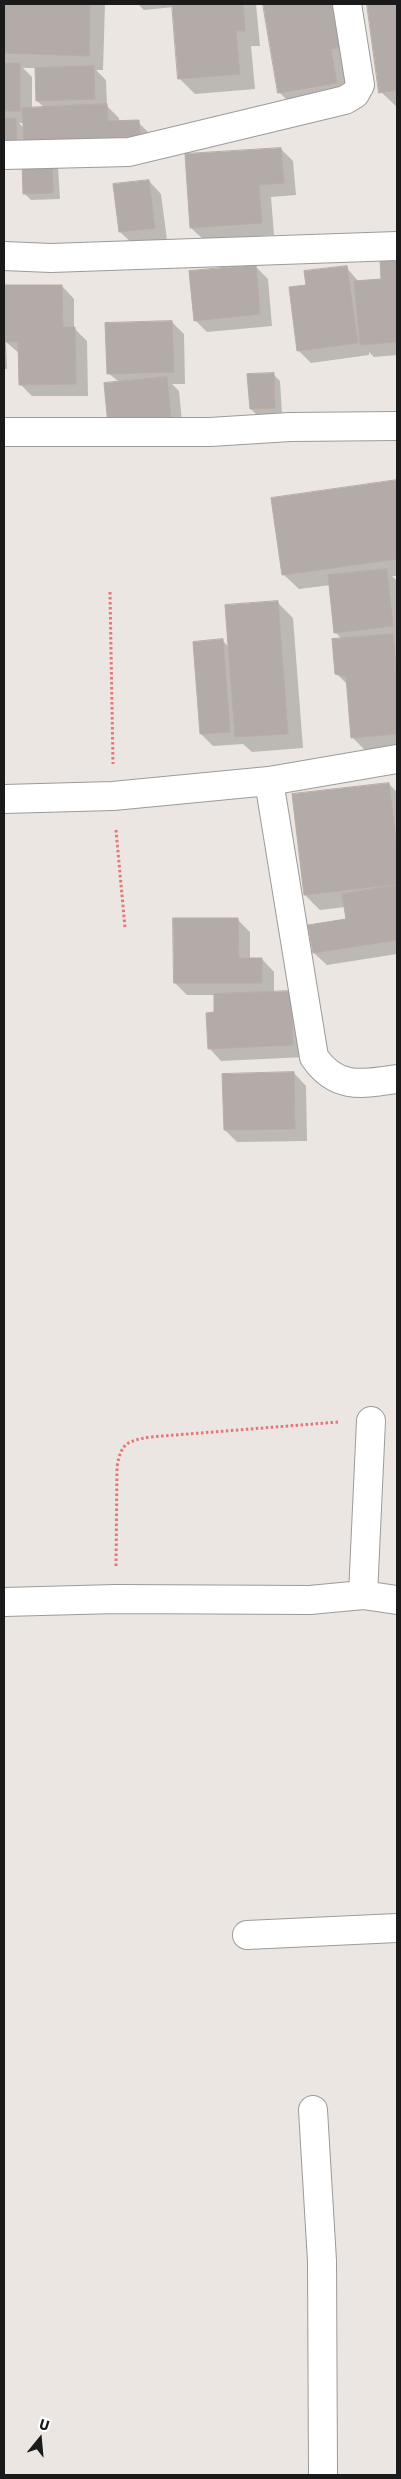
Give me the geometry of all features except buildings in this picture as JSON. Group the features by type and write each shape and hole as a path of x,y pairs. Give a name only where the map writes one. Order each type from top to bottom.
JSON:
{"street":[{"path":"4,155 129,152 345,100 355,94 360,85 347,4"},
{"path":"4,256 51,258 397,246"},
{"path":"4,432 210,432 290,427 397,426"},
{"path":"4,799 113,796 269,781 397,759"},
{"path":"269,781 314,1057 322,1069 333,1077 347,1082 365,1084 397,1079"},
{"path":"363,1595 371,1421"},
{"path":"4,1602 116,1599 310,1600 363,1595 397,1600"},
{"path":"247,1935 397,1928"},
{"path":"313,2110 322,2261 323,2475"}],"path":[{"path":"116,1599 117,1468 119,1454 130,1440 351,1420 371,1421"}]}
